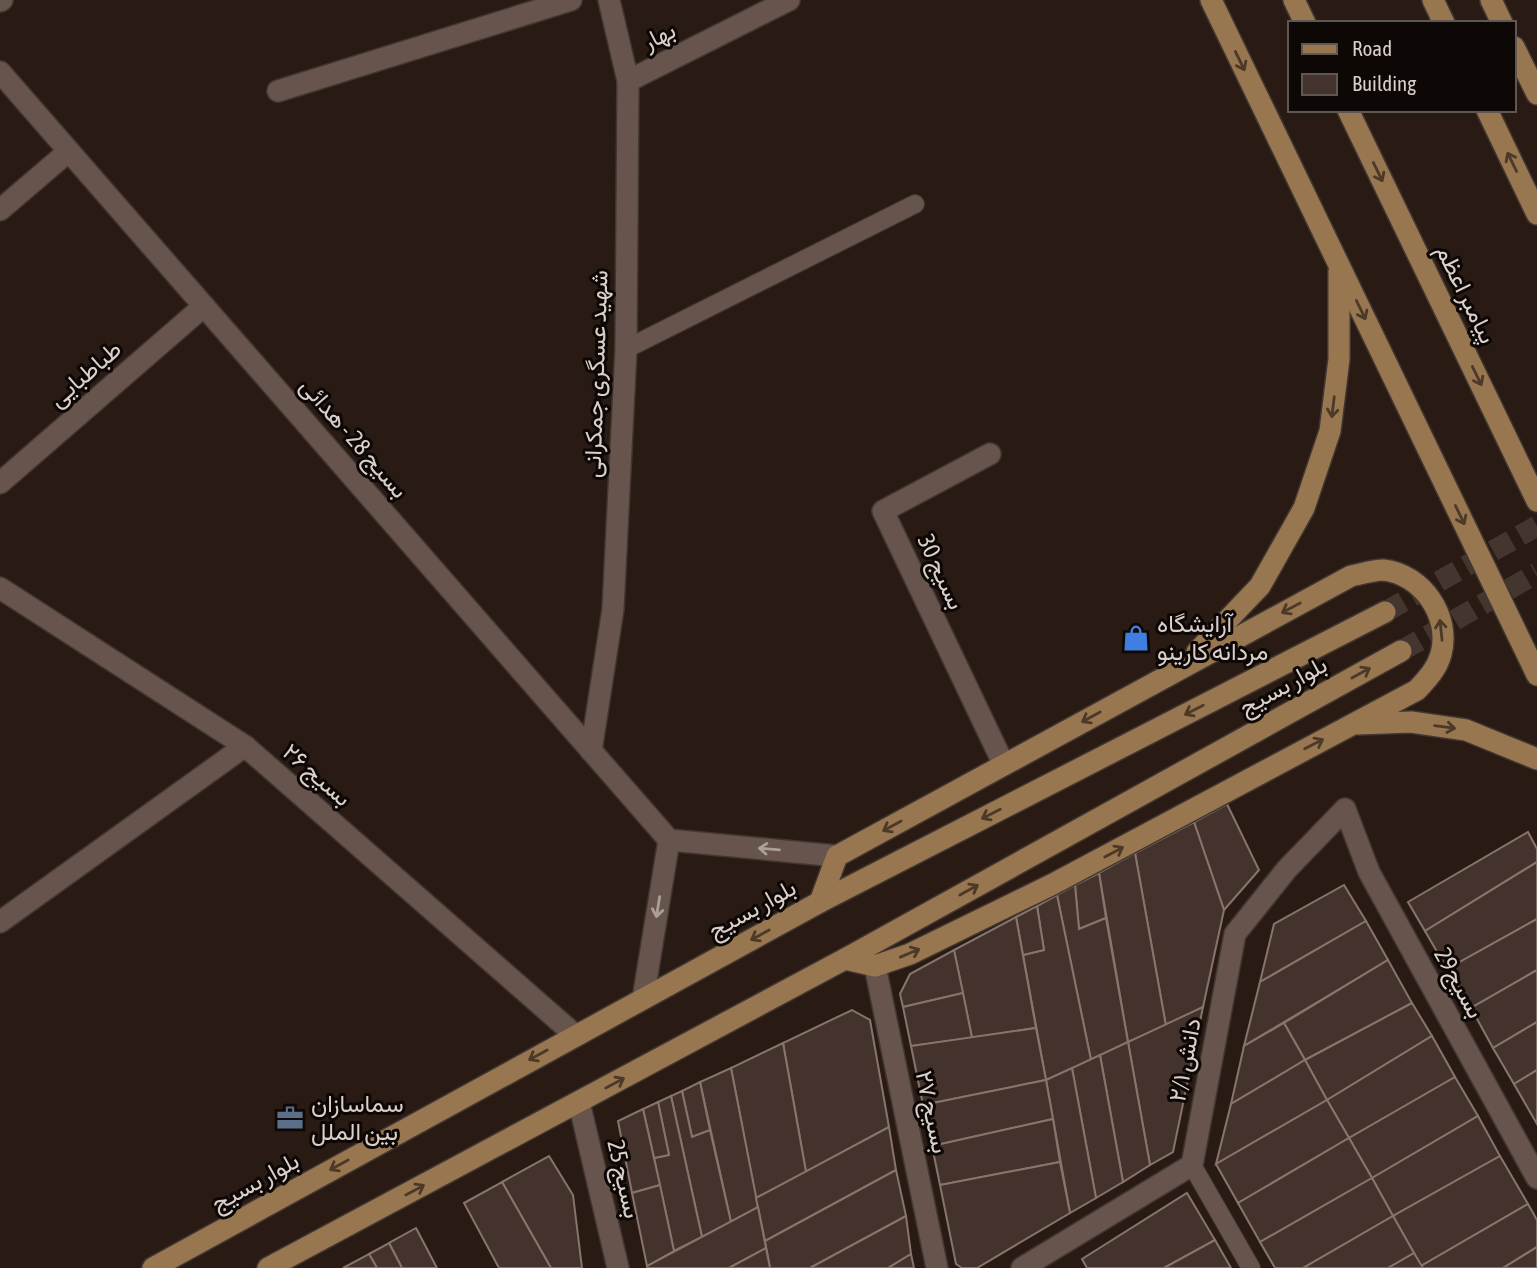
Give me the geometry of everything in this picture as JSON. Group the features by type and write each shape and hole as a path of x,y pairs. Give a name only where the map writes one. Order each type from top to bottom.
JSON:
{"main road":[{"path":"1211,0 1537,675"},
{"path":"1294,0 1305,21"},
{"path":"1433,0 1443,21"},
{"path":"1492,0 1502,21"},
{"path":"1516,51 1537,94"},
{"name":"پیامبر اعظم","path":"1349,112 1537,501"},
{"path":"1488,112 1537,214"},
{"path":"1184,667 1260,586 1304,508 1330,430 1339,359 1339,265"},
{"path":"820,902 837,856 1351,576 1383,570 1406,577 1426,591 1438,612 1444,633 1441,654 1432,674 1416,690 1053,884 910,954 876,966 845,959"},
{"name":"بلوار بسیج","path":"153,1268 820,902 1385,612"},
{"name":"بلوار بسیج","path":"268,1268 845,959 1401,651"},
{"path":"1353,724 1411,722 1466,730 1537,759"}],"street":[{"path":"278,91 571,0"},
{"name":"شهید عسگری جمکرانی","path":"591,751 613,609 626,349 628,81 609,0"},
{"name":"بهار","path":"628,81 789,0"},
{"name":"بسیج 28 - هدائی","path":"0,72 668,840"},
{"path":"0,210 69,151"},
{"name":"طباطبایی","path":"0,483 204,306"},
{"name":"بسیج 30","path":"990,454 883,511 1004,765"},
{"name":"بسیج ۲۶","path":"0,588 245,746 575,1035"},
{"path":"0,922 245,746"},
{"name":"دانش ۲/۱","path":"1192,1166 1235,934 1287,869 1345,809"},
{"name":"بسیج29","path":"1345,809 1368,873 1537,1178"},
{"path":"643,999 668,840 837,856"},
{"name":"بسیج ۲۷","path":"876,966 937,1268"},
{"name":"بسیج 25","path":"579,1102 618,1268"},
{"path":"1022,1268 1192,1166"}],"lane":[{"path":"626,349 915,204"},
{"path":"1192,1166 1251,1268"}],"building":[{"path":"1227,804 1259,870 1224,910 1194,822"},
{"path":"1194,822 1224,910 1203,1007 1166,1026 1135,853"},
{"path":"1528,832 1537,849 1537,862 1425,931 1408,902"},
{"path":"1135,853 1166,1026 1128,1042 1099,873"},
{"path":"1537,862 1537,919 1447,969 1425,931"},
{"path":"1099,873 1106,918 1079,929 1075,885"},
{"path":"1075,885 1079,929 1106,918 1128,1042 1091,1060 1057,895"},
{"path":"1344,885 1366,921 1260,982 1274,924"},
{"path":"1057,895 1091,1060 1046,1080 1023,955 1044,950 1037,906"},
{"path":"1037,906 1044,950 1023,955 1016,917"},
{"path":"1016,917 1036,1028 972,1038 954,950"},
{"path":"1537,919 1537,970 1471,1008 1447,969"},
{"path":"1366,921 1388,960 1244,1046 1260,982"},
{"path":"954,950 963,993 903,1007 900,994 910,974"},
{"path":"1388,960 1412,1003 1305,1060 1284,1023"},
{"path":"1537,970 1537,1022 1493,1048 1471,1008"},
{"path":"963,993 972,1038 911,1046 903,1007"},
{"path":"1412,1003 1432,1036 1327,1100 1305,1060"},
{"path":"1203,1007 1173,1152 1150,1165 1128,1042"},
{"path":"852,1010 870,1020 889,1127 806,1172 783,1043"},
{"path":"1537,1022 1537,1070 1514,1084 1493,1048"},
{"path":"1284,1023 1305,1060 1231,1104 1244,1046"},
{"path":"1036,1028 1046,1080 923,1105 911,1046"},
{"path":"1432,1036 1455,1077 1349,1138 1327,1100"},
{"path":"1128,1042 1150,1165 1123,1182 1100,1055"},
{"path":"783,1043 806,1172 756,1198 731,1068"},
{"path":"1100,1055 1123,1182 1096,1198 1072,1068"},
{"path":"1305,1060 1327,1100 1216,1164 1231,1104"},
{"path":"731,1068 758,1207 731,1222 700,1082"},
{"path":"1072,1068 1096,1198 1070,1213 1046,1080"},
{"path":"1537,1070 1537,1124 1514,1084"},
{"path":"1455,1077 1478,1116 1372,1178 1349,1138"},
{"path":"1046,1080 1053,1119 932,1146 923,1105"},
{"path":"700,1082 710,1130 692,1137 682,1091"},
{"path":"682,1091 692,1137 710,1130 731,1222 702,1237 671,1096"},
{"path":"671,1096 702,1237 674,1251 654,1158 669,1155 658,1102"},
{"path":"1327,1100 1349,1138 1238,1203 1216,1164"},
{"path":"658,1102 669,1155 654,1158 643,1109"},
{"path":"643,1109 660,1185 632,1193 618,1121"},
{"path":"1478,1116 1500,1156 1393,1216 1372,1178"},
{"path":"1053,1119 1060,1162 940,1185 932,1146"},
{"path":"889,1127 896,1170 765,1241 756,1198"},
{"path":"1349,1138 1372,1178 1260,1242 1238,1203"},
{"path":"549,1156 573,1195 582,1268 551,1268 502,1182"},
{"path":"1500,1156 1528,1204 1421,1266 1393,1216"},
{"path":"1060,1162 1070,1213 977,1268 962,1268 956,1264 940,1185"},
{"path":"896,1170 906,1216 810,1268 770,1268 765,1241"},
{"path":"1372,1178 1393,1216 1303,1268 1275,1268 1260,1242"},
{"path":"502,1182 551,1268 499,1268 464,1203"},
{"path":"660,1185 674,1251 647,1266 632,1193"},
{"path":"1187,1193 1215,1240 1164,1268 1087,1268 1082,1259"},
{"path":"1528,1204 1537,1220 1537,1247 1503,1268 1421,1266"},
{"path":"758,1207 766,1248 729,1268 647,1268 647,1266"},
{"path":"906,1216 911,1254 888,1268 810,1268"},
{"path":"1393,1216 1414,1253 1388,1268 1303,1268"},
{"path":"416,1228 437,1268 402,1268 389,1243"},
{"path":"1215,1240 1231,1268 1164,1268"},
{"path":"389,1243 402,1268 377,1268 369,1254"},
{"path":"1537,1247 1537,1268 1503,1268"},
{"path":"766,1248 770,1268 729,1268"},
{"path":"1414,1253 1423,1268 1388,1268"},
{"path":"369,1254 377,1268 343,1268"},
{"path":"911,1254 914,1268 888,1268"}],"tunnel":[{"path":"1385,612 1537,526"},
{"path":"1401,651 1537,573"}],"place":[{"name":"آرایشگاه مردانه کارینو","path":"1136,638"},
{"name":"سماسازان بین الملل","path":"290,1118"}]}
